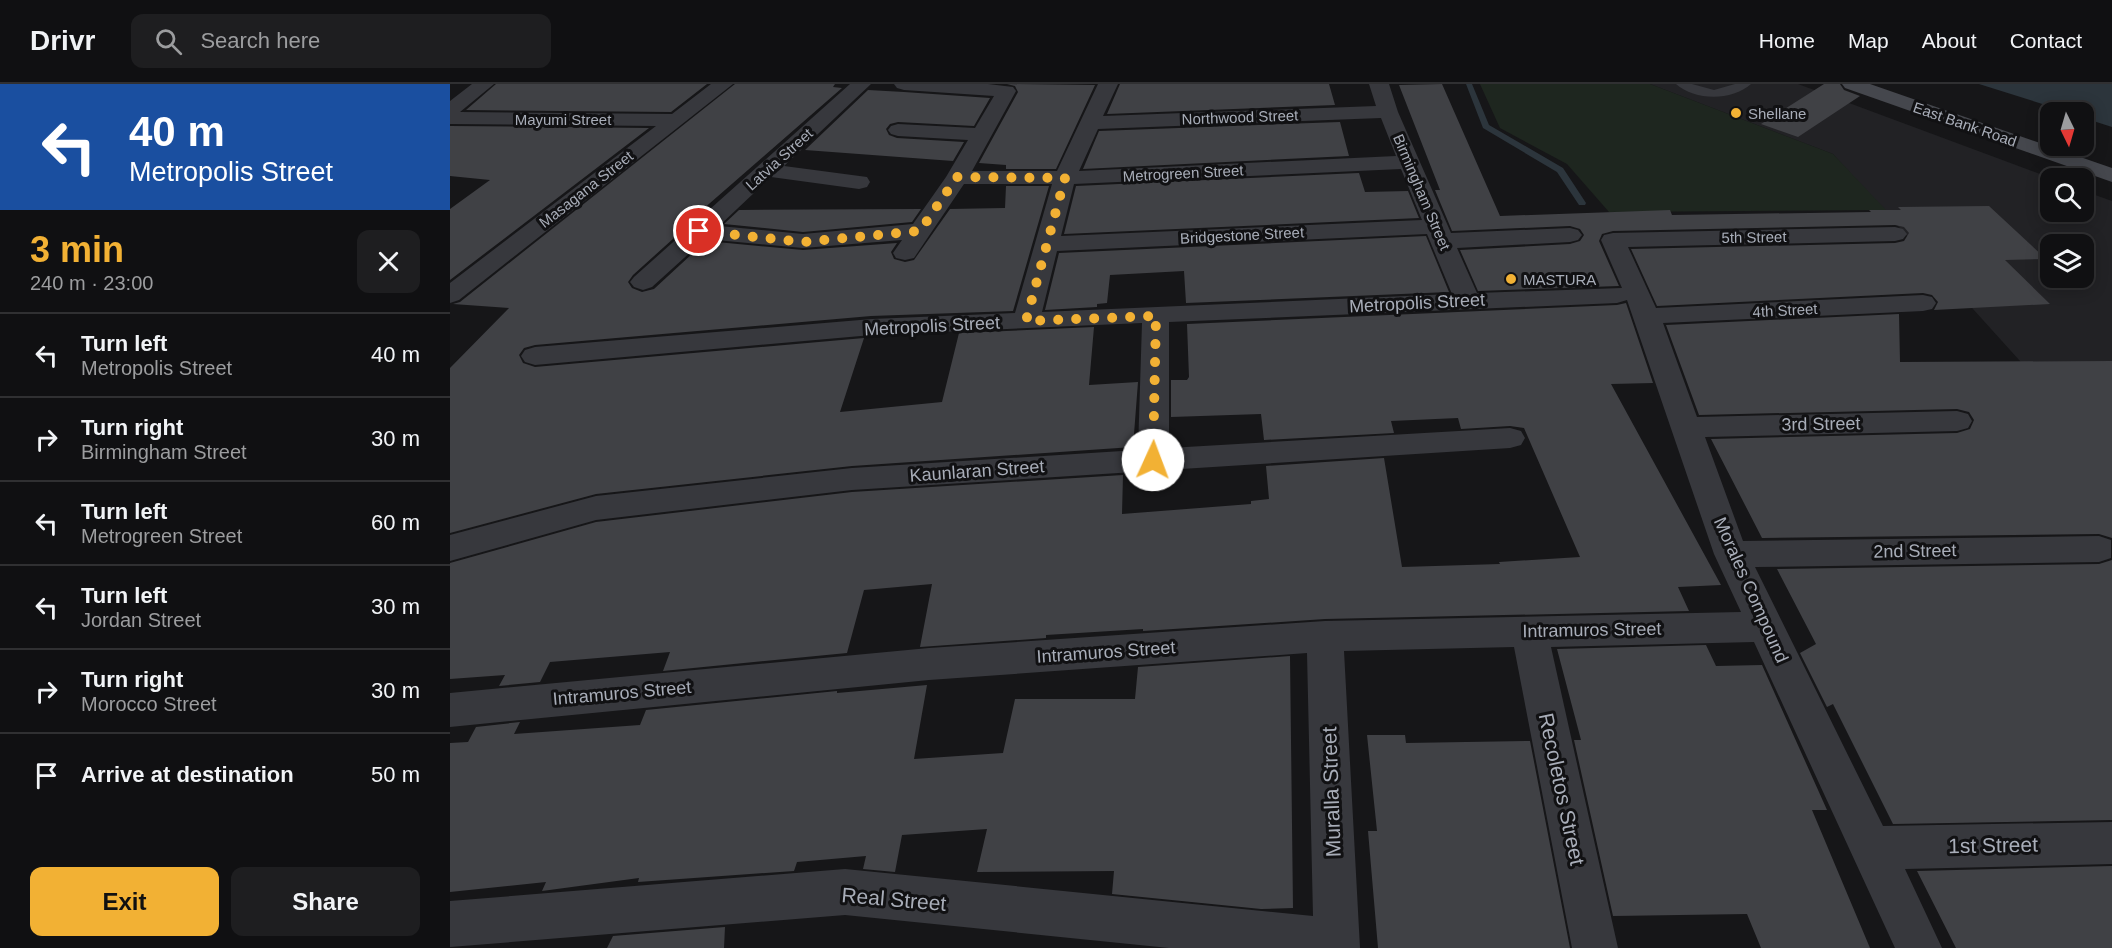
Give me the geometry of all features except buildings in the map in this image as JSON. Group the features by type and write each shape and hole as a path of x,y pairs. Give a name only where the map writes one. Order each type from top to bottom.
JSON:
{"main road":[{"name":"East Bank Road","path":"1852,84 2112,175"}],"street":[{"path":"450,110 484,84"},
{"name":"Masagana Street","path":"450,295 723,84"},
{"name":"Latvia Street","path":"643,282 861,84"},
{"path":"904,84 1006,91 957,177 905,254"},
{"path":"1026,321 1065,178 1108,84"},
{"name":"Birmingham Street","path":"1379,84 1388,112 1467,300"},
{"name":"Northwood Street","path":"1091,123 1388,112"},
{"name":"Mayumi Street","path":"450,118 676,120"},
{"path":"898,130 981,134"},
{"name":"Metrogreen Street","path":"957,177 1065,178 1410,162"},
{"path":"766,170 859,182"},
{"path":"699,231 803,242 920,231"},
{"name":"Bridgestone Street","path":"1046,244 1440,233 1570,235"},
{"name":"5th Street","path":"1613,240 1895,234"},
{"name":"Morales Compound","path":"1613,240 1647,316 1731,554 1919,948"},
{"name":"Metropolis Street","path":"535,356 872,327 1617,295"},
{"name":"4th Street","path":"1647,316 1923,303"},
{"path":"1153,460 1156,316"},
{"name":"3rd Street","path":"1686,427 1957,421"},
{"name":"Kaunlaran Street","path":"450,548 596,508 852,479 1510,438"},
{"name":"2nd Street","path":"1731,554 2099,549"},
{"name":"Intramuros Street","path":"450,710 929,664 1325,636 1765,627"},
{"name":"Recoletos Street","path":"1529,631 1595,948"},
{"name":"Muralla Street","path":"1325,636 1337,945"},
{"name":"1st Street","path":"1873,848 2112,843"},
{"name":"Real Street","path":"450,924 845,892 1337,945"}],"lane":[{"path":"1682,84 1708,94 1719,95 1745,84"}],"shaded area":[{"path":"1480,84 1650,84 1833,154 1886,210 1609,212 1567,164 1500,128"},
{"path":"1650,84 1798,84 2040,174 2040,222 2094,222 2094,195 2112,201 2112,463 1833,154"},
{"path":"1979,84 2112,84 2112,127 2094,121 2094,102 2040,103"}],"waterway":[{"path":"1469,84 1486,126 1560,170 1582,203"}],"place":[{"name":"Shellane","path":"1736,113"},
{"name":"MASTURA","path":"1511,279"}],"route":[{"path":"699,231 803,242 920,231 957,177 1065,178 1026,321 1156,316 1153,460"}]}
